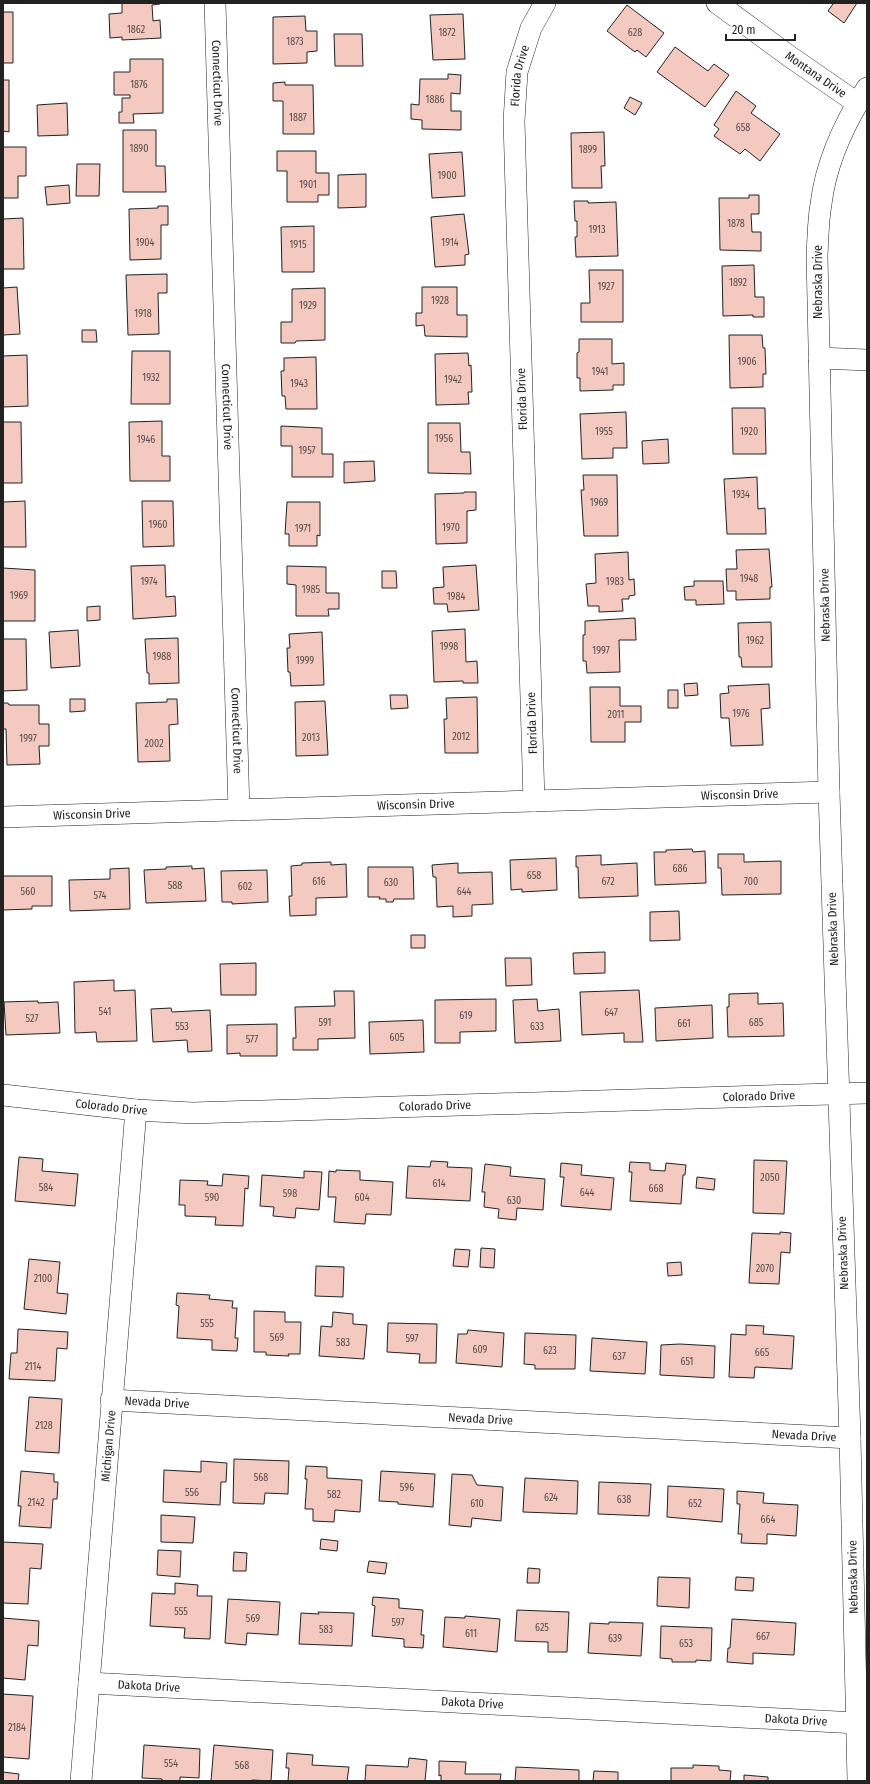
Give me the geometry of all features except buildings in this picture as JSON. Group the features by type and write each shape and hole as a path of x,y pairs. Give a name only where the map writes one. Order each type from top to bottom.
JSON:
{"street":[{"name":"Connecticut Drive","path":"215,3 239,810"},
{"name":"Florida Drive","path":"534,801 514,121 517,72 531,28 545,3"},
{"name":"Montana Drive","path":"717,3 789,56 862,95"},
{"name":"Nebraska Drive","path":"858,1781 850,1438 829,792 817,256 821,203 834,151 862,95"},
{"path":"819,358 867,360"},
{"name":"Wisconsin Drive","path":"3,817 829,792"},
{"name":"Colorado Drive","path":"3,1095 136,1110 192,1113 867,1093"},
{"name":"Michigan Drive","path":"81,1781 111,1400 136,1110"},
{"name":"Nevada Drive","path":"111,1400 850,1438"},
{"name":"Dakota Drive","path":"89,1683 856,1723"}]}
